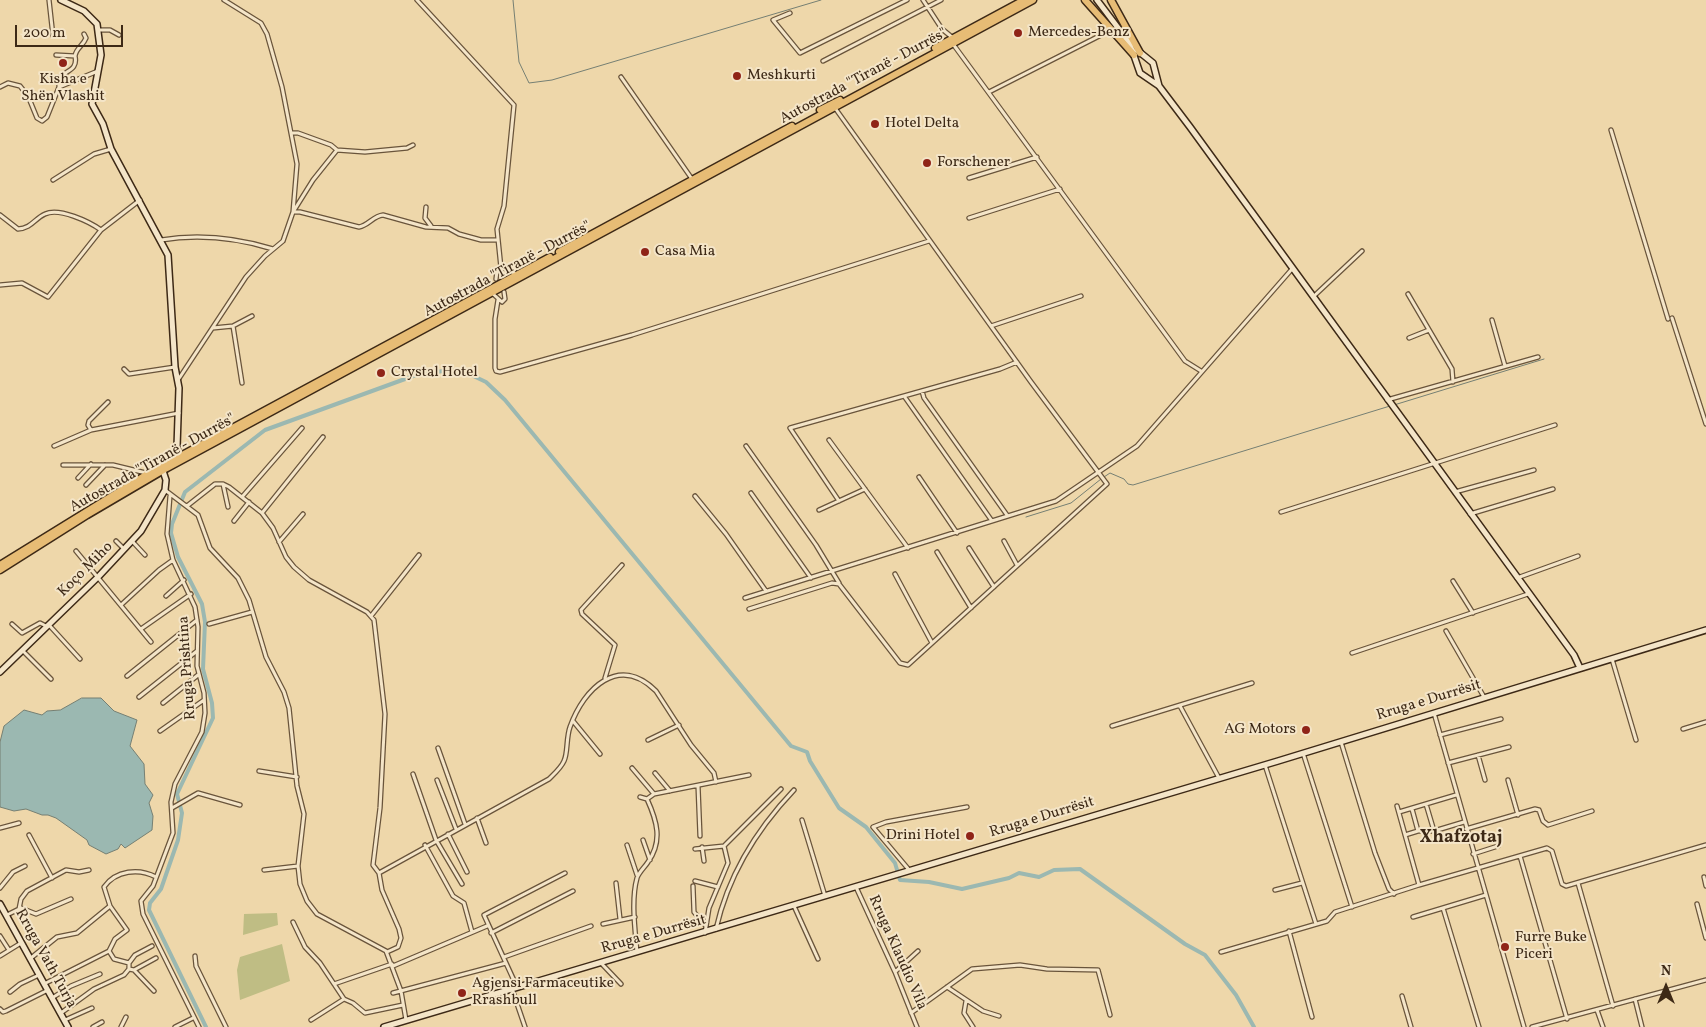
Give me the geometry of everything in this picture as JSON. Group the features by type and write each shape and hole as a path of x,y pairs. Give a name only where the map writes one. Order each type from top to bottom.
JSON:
{"highway":[{"path":"1008,8 1018,0"},
{"name":"Autostrada \"Tiranë - Durrës\"","path":"0,570 87,515 163,471 834,108 1024,0"},
{"name":"Autostrada \"Tiranë - Durrës\"","path":"0,564 149,473 692,179 1033,0"},
{"path":"996,20 1040,0"},
{"path":"1085,0 1137,54"},
{"path":"1111,0 1137,54"}],"street":[{"path":"49,0 53,36"},
{"path":"61,0 92,17 99,30 101,55 92,104 103,124 111,149 162,240 170,268 175,366 180,412 177,447 179,457"},
{"path":"178,380 246,277 287,235 293,212 297,164 282,87 264,28 256,19 224,0"},
{"path":"417,0 514,106 504,206 497,240 501,268"},
{"path":"790,13 773,20 800,53 907,0"},
{"path":"923,0 942,29 953,41 1186,360 1201,371"},
{"path":"822,61 941,0"},
{"path":"1097,0 1137,54 1153,63 1159,86"},
{"path":"989,92 1112,29"},
{"path":"99,30 110,30 119,35"},
{"path":"0,86 8,83 20,86 40,121 47,117 59,87 59,78 75,67 75,56 78,48 84,44 86,38 84,34"},
{"path":"1137,54 1138,71 1159,86 1293,268 1389,404 1434,462 1574,655 1580,668"},
{"path":"56,55 75,56"},
{"path":"1138,65 1141,60 1147,59"},
{"path":"1145,76 1152,73 1154,69"},
{"path":"59,87 98,71"},
{"path":"621,77 692,179"},
{"path":"746,446 834,571 839,584 900,663 908,665 1106,487 1107,482 1017,362 834,108"},
{"path":"1611,130 1670,319 1706,424"},
{"path":"292,133 314,139 337,150 365,152 407,148 412,144"},
{"path":"53,180 94,154 111,149"},
{"path":"293,212 313,180 337,150"},
{"path":"969,178 1037,157"},
{"path":"969,218 1060,189"},
{"path":"0,284 22,283 48,297 101,230 140,200"},
{"path":"426,207 425,218 431,227"},
{"path":"0,215 18,229 32,226 45,214 53,212 78,217 101,230"},
{"path":"293,212 359,226 365,226 377,216 384,215 431,227 448,228 459,234 481,240 497,240"},
{"path":"162,240 200,236 256,243 273,249"},
{"path":"498,300 494,344 495,368 496,371 500,372 736,303 929,241"},
{"path":"1313,297 1362,251"},
{"path":"501,268 509,269 516,275"},
{"path":"496,279 497,271 501,268"},
{"path":"746,598 957,533 1063,497 1098,471 1137,446 1293,268"},
{"path":"492,293 498,300 504,301 504,292"},
{"path":"1408,294 1452,369 1453,382"},
{"path":"991,326 1081,296"},
{"path":"212,328 234,326 252,316"},
{"path":"1492,320 1505,366"},
{"path":"234,326 242,383"},
{"path":"1408,338 1429,330"},
{"path":"1389,404 1453,382 1538,357"},
{"path":"839,501 790,428 1000,369 1017,362"},
{"path":"124,369 128,374 175,366"},
{"path":"922,391 924,398 1007,515"},
{"path":"904,396 992,521"},
{"path":"91,430 88,425 89,420 108,402"},
{"path":"54,446 91,430 180,412"},
{"path":"1281,512 1555,425"},
{"path":"242,497 302,428"},
{"path":"262,513 323,437"},
{"path":"830,440 908,548"},
{"path":"63,465 91,464 128,467 149,473"},
{"path":"78,478 91,464"},
{"path":"86,485 106,465"},
{"path":"1454,492 1534,470"},
{"path":"163,471 166,480 165,490 170,496 183,503 201,519 210,548 238,578 247,594 266,657 280,684 289,708 304,821 298,866 302,890 313,911 376,944 387,952 401,991 406,1020"},
{"path":"919,477 957,533"},
{"path":"223,484 228,507"},
{"path":"187,506 208,488 223,484 262,513 273,528 294,567 309,580 370,616 375,627 384,714 380,808 373,867 379,872 382,890 401,938 398,947 387,952"},
{"path":"819,510 865,489"},
{"path":"1470,514 1553,489"},
{"name":"Koço Miho","path":"0,672 125,549 144,527 165,490"},
{"path":"751,493 811,578"},
{"name":"Rruga Prishtina","path":"170,496 167,530 173,560 191,594 198,620 198,675 204,699 202,732 175,784 172,808 173,833 156,877 142,902 142,910 198,1027"},
{"path":"695,496 726,534 766,591"},
{"path":"234,521 248,502"},
{"path":"279,542 303,514"},
{"path":"116,540 125,549"},
{"path":"132,541 145,555"},
{"path":"1004,541 1017,566"},
{"path":"969,548 994,587"},
{"path":"76,551 99,576 151,642"},
{"path":"937,552 970,608"},
{"path":"370,616 420,555"},
{"path":"1517,578 1578,556"},
{"path":"121,605 158,570 173,560"},
{"path":"606,678 615,645 582,614 581,610 622,565"},
{"path":"895,574 932,643"},
{"path":"166,596 184,580"},
{"path":"1453,581 1473,613"},
{"path":"749,609 832,583 839,584"},
{"path":"141,629 191,594"},
{"path":"1352,653 1528,594"},
{"path":"209,624 252,612"},
{"path":"127,676 198,620"},
{"path":"12,624 22,633 42,622 80,659"},
{"path":"1446,631 1484,697"},
{"name":"Rruga e Durrësit","path":"384,1027 705,933 1220,779 1580,668 1706,632"},
{"path":"22,650 51,679"},
{"path":"140,697 197,651"},
{"path":"1612,659 1636,740"},
{"path":"163,703 198,675"},
{"path":"379,872 544,782 555,773 565,760 566,742 582,700 606,678 618,675 630,676 649,684 661,697 691,745 714,773 716,782"},
{"path":"1112,726 1252,683"},
{"path":"160,731 204,699"},
{"path":"1180,706 1220,779"},
{"path":"1434,712 1456,795 1524,1027"},
{"path":"1440,735 1501,719"},
{"path":"573,720 600,754"},
{"path":"1683,729 1706,722"},
{"path":"648,740 679,724"},
{"path":"1341,741 1375,853 1389,889 1394,894"},
{"path":"1448,763 1509,747"},
{"path":"438,748 465,824"},
{"path":"1303,753 1352,907"},
{"path":"1478,755 1485,780"},
{"path":"1265,765 1316,924"},
{"path":"632,768 654,794"},
{"path":"259,772 297,777"},
{"path":"655,773 670,791"},
{"path":"413,774 436,840 462,884"},
{"path":"647,800 648,796 654,794 749,775"},
{"path":"437,780 456,829"},
{"path":"1508,780 1518,815"},
{"path":"698,786 700,836"},
{"path":"695,849 724,846 781,789"},
{"path":"716,929 738,866 777,808 794,790"},
{"path":"172,808 198,793 240,805"},
{"path":"1399,812 1456,795"},
{"path":"638,876 655,852 658,837 652,807 647,800 640,797"},
{"path":"1426,804 1434,831"},
{"path":"1397,806 1419,886"},
{"path":"907,872 904,860 873,826 967,807"},
{"path":"1412,809 1418,831"},
{"path":"1466,828 1537,809 1543,821 1548,824 1592,810"},
{"path":"477,818 486,843"},
{"path":"802,820 825,896"},
{"path":"1406,835 1418,831 1434,831 1464,822"},
{"path":"0,828 19,823"},
{"path":"448,834 468,872"},
{"path":"28,835 52,878"},
{"path":"643,840 650,860"},
{"path":"426,845 453,896 464,903 472,932"},
{"path":"627,846 638,876 634,917 637,953"},
{"path":"705,933 705,926 728,862 724,846"},
{"path":"1473,854 1498,846"},
{"path":"1221,952 1316,924 1327,920 1335,912 1477,867 1549,848 1562,884 1566,886 1706,846"},
{"path":"702,847 704,861"},
{"path":"1520,856 1568,1019"},
{"path":"0,888 13,872 25,866"},
{"path":"264,870 298,866"},
{"path":"7,915 19,909 25,893 66,870 79,872 89,870"},
{"path":"44,984 109,950 115,939 127,930 110,906 104,887 110,880 136,871 156,877"},
{"path":"525,1027 504,957 487,926 484,919 485,914 538,889 565,873"},
{"path":"1704,877 1706,886"},
{"path":"695,881 718,887"},
{"path":"616,883 620,920"},
{"path":"1275,890 1302,883"},
{"path":"1578,883 1612,1006"},
{"path":"693,886 694,912 705,926"},
{"name":"Rruga Klaudio Vila","path":"856,887 895,972 917,1027"},
{"path":"491,933 573,891"},
{"path":"1413,917 1486,895"},
{"path":"19,909 36,914 71,899"},
{"path":"1697,904 1706,938"},
{"path":"30,959 57,937 77,933 110,906"},
{"path":"794,906 818,959"},
{"name":"Rruga Vath Turja","path":"1,908 7,915 68,1027"},
{"path":"1443,908 1478,1027"},
{"path":"602,924 634,917"},
{"path":"293,922 301,941 344,999 353,1003 365,1013 404,1005"},
{"path":"334,984 393,965 487,926"},
{"path":"504,957 590,926"},
{"path":"1289,931 1312,1017"},
{"path":"0,936 9,950"},
{"path":"0,956 22,942"},
{"path":"128,963 135,955 152,946"},
{"path":"109,950 114,959 128,963"},
{"path":"895,972 918,951"},
{"path":"195,956 196,966 226,1027"},
{"path":"134,970 156,958"},
{"path":"128,963 129,969"},
{"path":"393,993 506,963"},
{"path":"601,963 621,984"},
{"path":"911,1013 972,969 1020,965 1047,969 1098,970 1110,1015"},
{"path":"129,969 134,970 154,991"},
{"path":"60,1013 94,989 121,977 129,969"},
{"path":"52,998 71,986 100,974"},
{"path":"10,992 20,984 39,975"},
{"path":"1532,1027 1568,1019 1706,980"},
{"path":"946,987 983,1011 999,1016"},
{"path":"0,1010 6,1011 48,990"},
{"path":"1402,996 1411,1027"},
{"path":"311,1020 344,999"},
{"path":"1635,999 1642,1027"},
{"path":"966,1001 964,1013 972,1027"},
{"path":"64,1020 92,1008"},
{"path":"1597,1010 1603,1027"},
{"path":"121,1027 126,1016"},
{"path":"175,1027 194,1018"},
{"path":"93,1027 102,1022"}],"shaded area":[{"path":"277,913 278,925 243,935 244,914"},
{"path":"282,944 290,981 240,1000 237,970 240,957"}],"water":[{"path":"82,698 101,698 114,711 137,720 130,746 144,764 145,784 153,795 149,803 153,816 152,830 125,848 121,844 118,849 106,854 89,845 87,840 56,818 26,809 14,811 0,807 0,742 4,726 24,710 42,715 47,711 60,710"}],"waterway":[{"path":"513,0 519,62 529,83 552,80 821,0"},
{"path":"1394,405 1544,359"},
{"path":"206,1027 149,910 150,903 161,889 178,840 182,813 177,794 213,718 212,703 203,669 205,622 202,604 178,557 171,533 172,524 185,492 265,430 416,375 450,370 467,373 486,382 505,400 791,746 807,752 810,761 839,808 866,827 895,863 900,880 929,882 962,889 1009,878 1019,873 1039,877 1054,870 1080,869 1185,944 1205,955 1236,995 1254,1027"},
{"path":"1104,477 1110,473 1133,485 1390,406"},
{"path":"1026,517 1071,503 1101,479"}],"place":[{"name":"Mercedes-Benz","path":"1018,33"},
{"name":"Kisha e Shën Vlashit","path":"63,63"},
{"name":"Meshkurti","path":"737,76"},
{"name":"Hotel Delta","path":"875,124"},
{"name":"Forschener","path":"927,163"},
{"name":"Casa Mia","path":"645,252"},
{"name":"Crystal Hotel","path":"381,373"},
{"name":"AG Motors","path":"1306,730"},
{"name":"Drini Hotel","path":"970,836"},
{"name":"Furre Buke Piceri","path":"1505,947"},
{"name":"Agjensi Farmaceutike Rrashbull","path":"462,993"}],"district":[{"name":"Xhafzotaj","path":"1461,839"}]}
